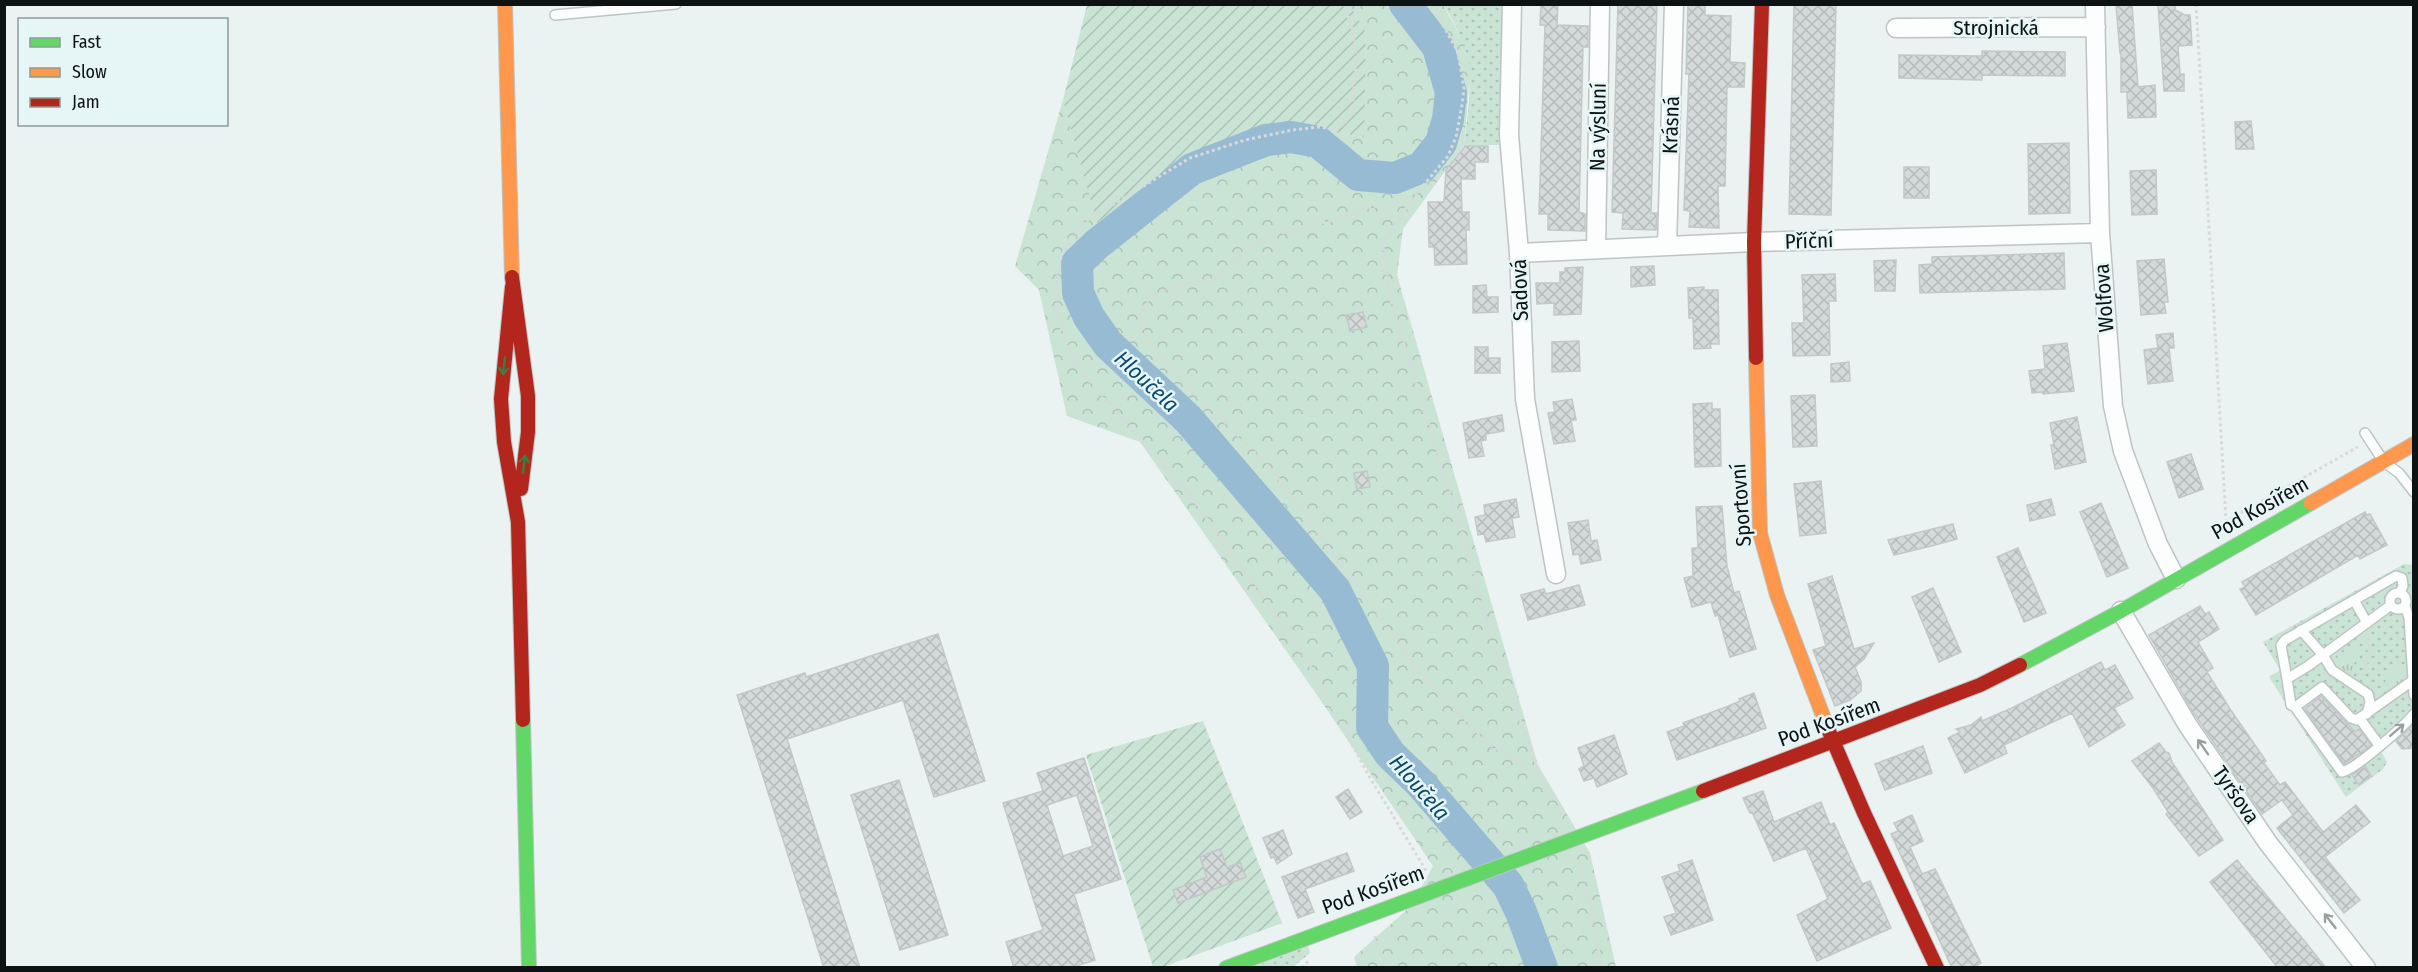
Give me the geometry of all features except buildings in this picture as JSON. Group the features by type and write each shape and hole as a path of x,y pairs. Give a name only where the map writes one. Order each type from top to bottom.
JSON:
{"street":[{"path":"505,4 512,286 529,405 518,522 529,968"},
{"name":"Sadová","path":"1512,4 1509,135 1519,253 1525,399 1556,574"},
{"name":"Na výsluní","path":"1596,249 1600,4"},
{"name":"Krásná","path":"1667,246 1674,4"},
{"name":"Sportovní","path":"1762,4 1754,242 1760,533 1764,552 1790,629 1833,743 1937,968"},
{"name":"Wolfova","path":"2095,4 2100,233 2110,380 2116,427 2147,515 2176,579"},
{"name":"Strojnická","path":"1896,28 2096,27"},
{"name":"Příční","path":"1519,253 1754,242 2100,233"},
{"path":"512,286 501,399 504,441 518,522"},
{"name":"Pod Kosířem","path":"1226,968 1833,743 1980,685 2121,611 2414,444"},
{"name":"Tyršova","path":"2121,611 2187,724 2268,843 2366,968"}],"lane":[{"path":"555,15 676,4"},
{"path":"2365,433 2384,462 2399,473 2414,492"},
{"path":"2400,593 2403,586 2402,579 2396,576 2281,643 2291,702 2339,771 2344,772 2349,769 2414,714"},
{"path":"2391,605 2391,597 2395,593 2400,593"},
{"path":"2400,593 2406,599 2404,606 2409,618 2414,695"},
{"path":"2354,600 2367,623"},
{"path":"2391,605 2397,609 2404,606"},
{"path":"2287,679 2391,605"},
{"path":"2301,630 2323,655 2332,670 2376,699 2387,699"},
{"path":"2295,707 2322,687 2351,718 2363,717 2412,681"},
{"path":"2363,717 2370,702 2368,694"},
{"path":"2363,717 2379,745"}],"path":[{"path":"1344,4 1353,31 1356,58 1352,114 1344,124 1335,129 1302,129 1264,136 1190,158 1084,222 1071,237 1061,257 1057,279 1057,305 1062,333 1084,375 1187,491 1308,662 1369,776 1438,888"},
{"path":"1431,4 1458,52 1464,89 1456,137 1448,156 1412,199 1383,243 1390,299 1472,564 1491,639 1540,775 1572,839 1595,925 1601,968"},
{"path":"2196,4 2226,521"},
{"path":"1412,199 1367,208 1338,219 1278,234 1247,250 1209,282 1174,286 1157,292 1146,302 1140,318 1145,337 1160,355 1272,470 1419,671 1487,743 1540,775"},
{"path":"2361,683 2370,640 2369,636 2363,635"},
{"path":"1367,915 1386,968"}],"green space":[{"path":"1087,5 1350,5 1366,33 1364,137 1286,124 1197,155 1097,223 1063,100"},
{"path":"1350,5 1443,5 1464,42 1470,73 1464,145 1403,229 1397,275 1538,765 1590,853 1616,967 1357,967 1354,957 1411,906 1433,866 1140,442 1067,416 1039,290 1015,266 1063,100 1098,223 1197,155 1286,124 1363,137 1366,34"},
{"path":"1443,5 1506,5 1503,145 1464,145 1469,72 1462,40"},
{"path":"2404,564 2413,565 2413,725 2380,750 2387,762 2383,769 2346,797 2269,677 2280,670 2263,642"},
{"path":"2363,635 2369,637 2367,646 2360,643 2353,668 2354,676 2350,677 2336,668 2332,662"},
{"path":"2398,665 2407,668 2409,679 2385,694 2388,685 2385,682 2387,673 2392,673 2393,668"},
{"path":"1203,721 1282,923 1163,967 1153,967 1086,755"},
{"path":"1308,946 1310,953 1293,967 1250,968"}],"waterway":[{"name":"Hloučela","path":"1405,4 1438,47 1451,93 1448,119 1441,143 1422,167 1395,178 1358,175 1318,142 1291,137 1266,140 1192,169 1097,244 1077,263 1078,293 1089,317 1108,344 1188,419 1335,590 1373,666 1372,727 1390,754 1421,784 1508,885 1542,968"}],"traffic: fast":[{"path":"2020,665 2121,611 2311,503"},
{"path":"523,720 529,968"},
{"path":"1226,968 1703,791"}],"traffic: slow":[{"path":"505,4 512,277"},
{"path":"1756,358 1760,533 1777,595 1828,729"},
{"path":"2311,503 2414,444"}],"traffic: jam":[{"path":"1756,358 1754,242 1762,4"},
{"path":"512,277 528,396 528,432 521,489"},
{"path":"512,287 501,399 504,442 518,522 523,720"},
{"path":"1703,791 1980,685 2020,665"},
{"path":"1828,729 1864,813 1937,968"}]}
